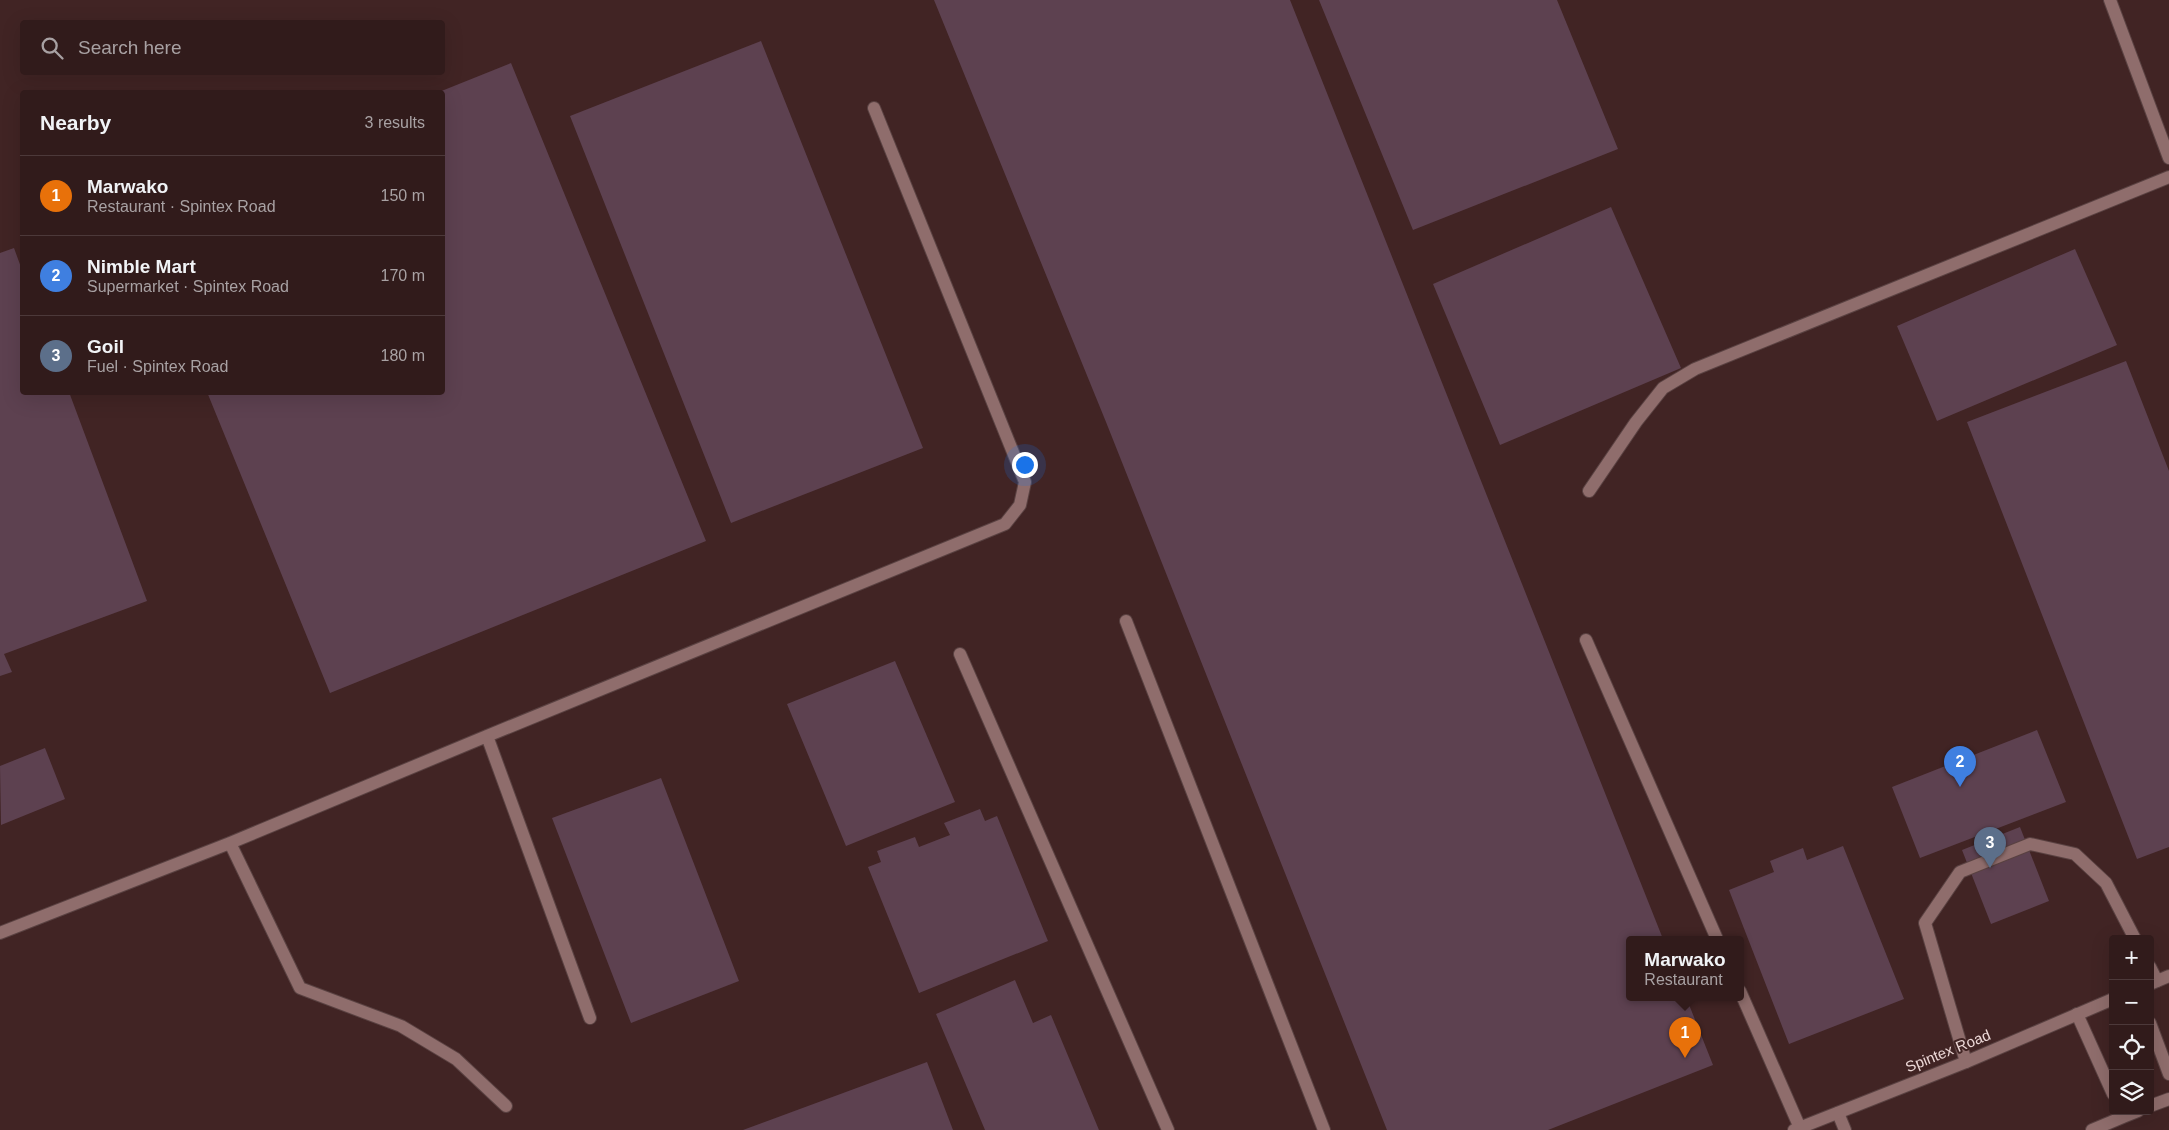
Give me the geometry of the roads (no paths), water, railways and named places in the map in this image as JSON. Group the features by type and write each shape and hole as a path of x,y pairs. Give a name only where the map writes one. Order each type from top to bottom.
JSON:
{"main road":[{"path":"2110,0 2169,158"},
{"path":"0,933 230,843 1005,524 1020,505 1025,482 874,108"},
{"path":"1589,491 1636,422 1663,388 1695,369 2169,177"},
{"path":"1126,621 1324,1130"},
{"path":"1586,640 1716,936"},
{"path":"960,654 1168,1130"},
{"path":"487,736 590,1018"},
{"path":"230,843 300,988 400,1026 456,1059 506,1106"},
{"path":"1966,1062 1925,923 1960,872 2030,844 2075,854 2106,883 2134,935"},
{"path":"1744,1001 1797,1129"},
{"name":"Spintex Road","path":"1797,1129 1966,1062 2109,1001"},
{"path":"2077,1014 2109,1085"},
{"path":"2151,1025 2169,1074"},
{"path":"2154,1105 2169,1099"},
{"path":"1838,1113 1845,1130"},
{"path":"2092,1130 2120,1115"}],"place":[{"name":"Nimble Mart","path":"1960,787"},
{"name":"Goil","path":"1990,868"},
{"name":"Marwako","path":"1685,1058"}]}
